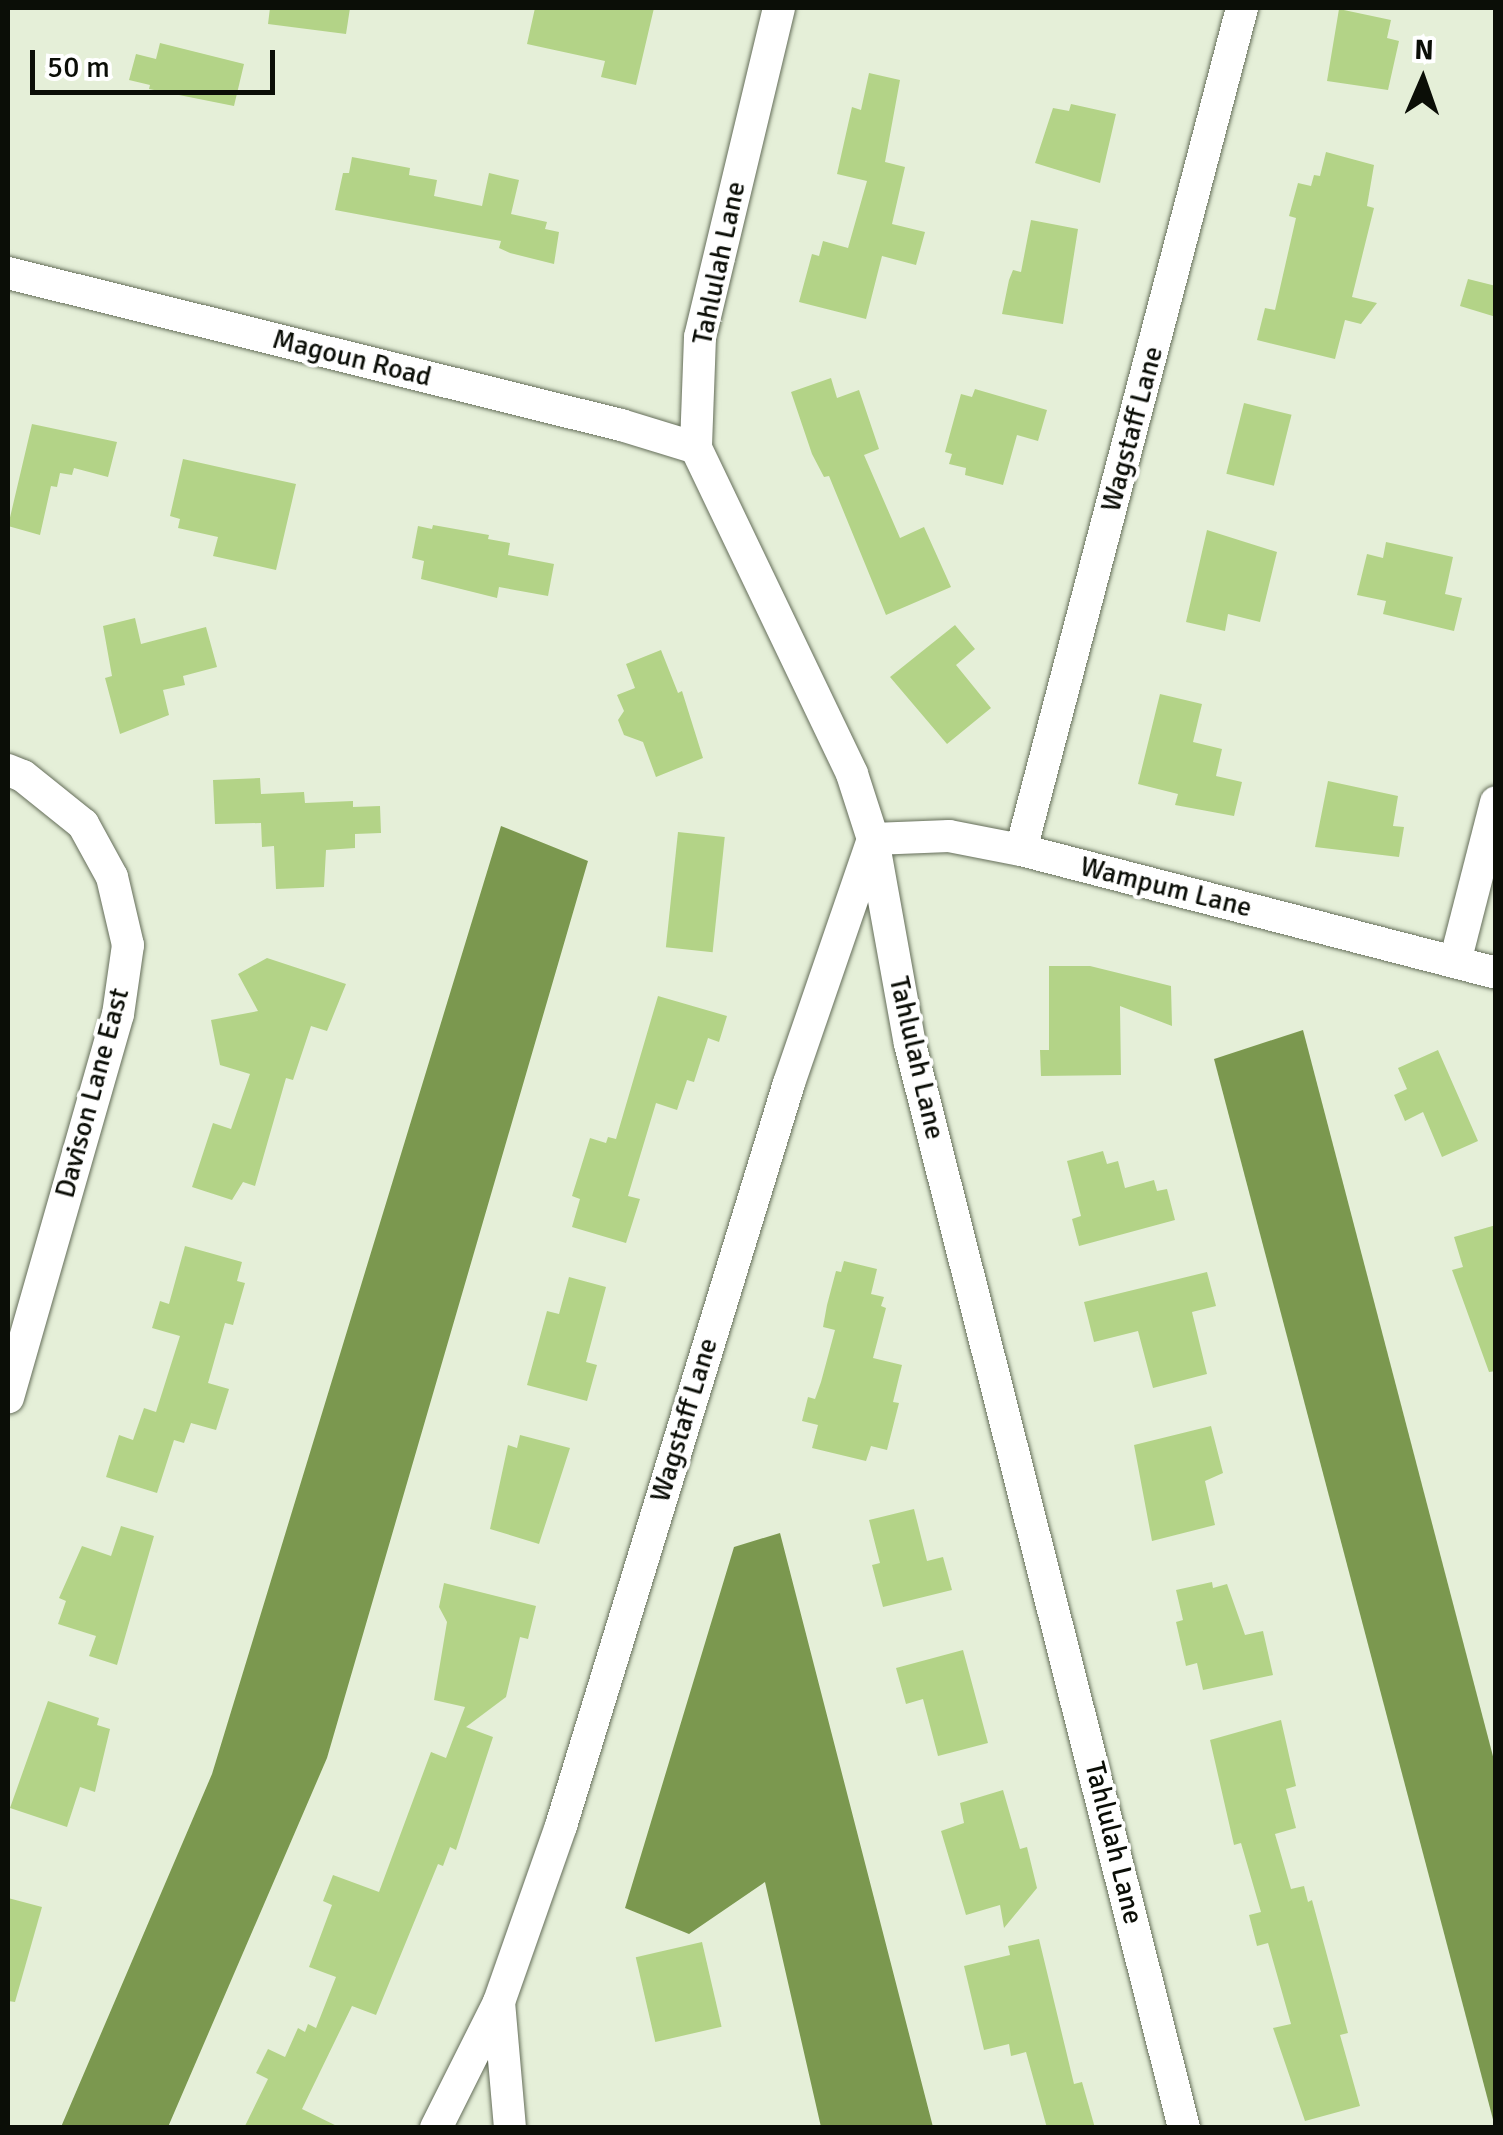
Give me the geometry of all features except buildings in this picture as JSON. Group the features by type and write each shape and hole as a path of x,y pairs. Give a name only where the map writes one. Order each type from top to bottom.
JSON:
{"street":[{"name":"Tahlulah Lane","path":"779,8 700,336 696,448 852,774 873,839 910,1044 1184,2128"},
{"name":"Wagstaff Lane","path":"1021,850 1242,8"},
{"name":"Magoun Road","path":"8,273 622,425 696,448"},
{"name":"Davison Lane East","path":"8,770 22,776 83,824 112,877 128,944 118,1014 8,1398"},
{"path":"1455,962 1496,802"},
{"name":"Wampum Lane","path":"873,839 949,836 1021,850 1496,973"},
{"name":"Wagstaff Lane","path":"436,2128 498,2002 562,1826 789,1083 873,839"},
{"name":"Wagstaff Lane","path":"498,2002 510,2128"}],"shaded area":[{"path":"501,826 588,861 327,1758 168,2127 61,2127 212,1774"},
{"path":"1303,1030 1495,1764 1495,2127 1214,1059"},
{"path":"780,1533 933,2127 821,2127 765,1882 689,1934 625,1908 734,1547"}]}
